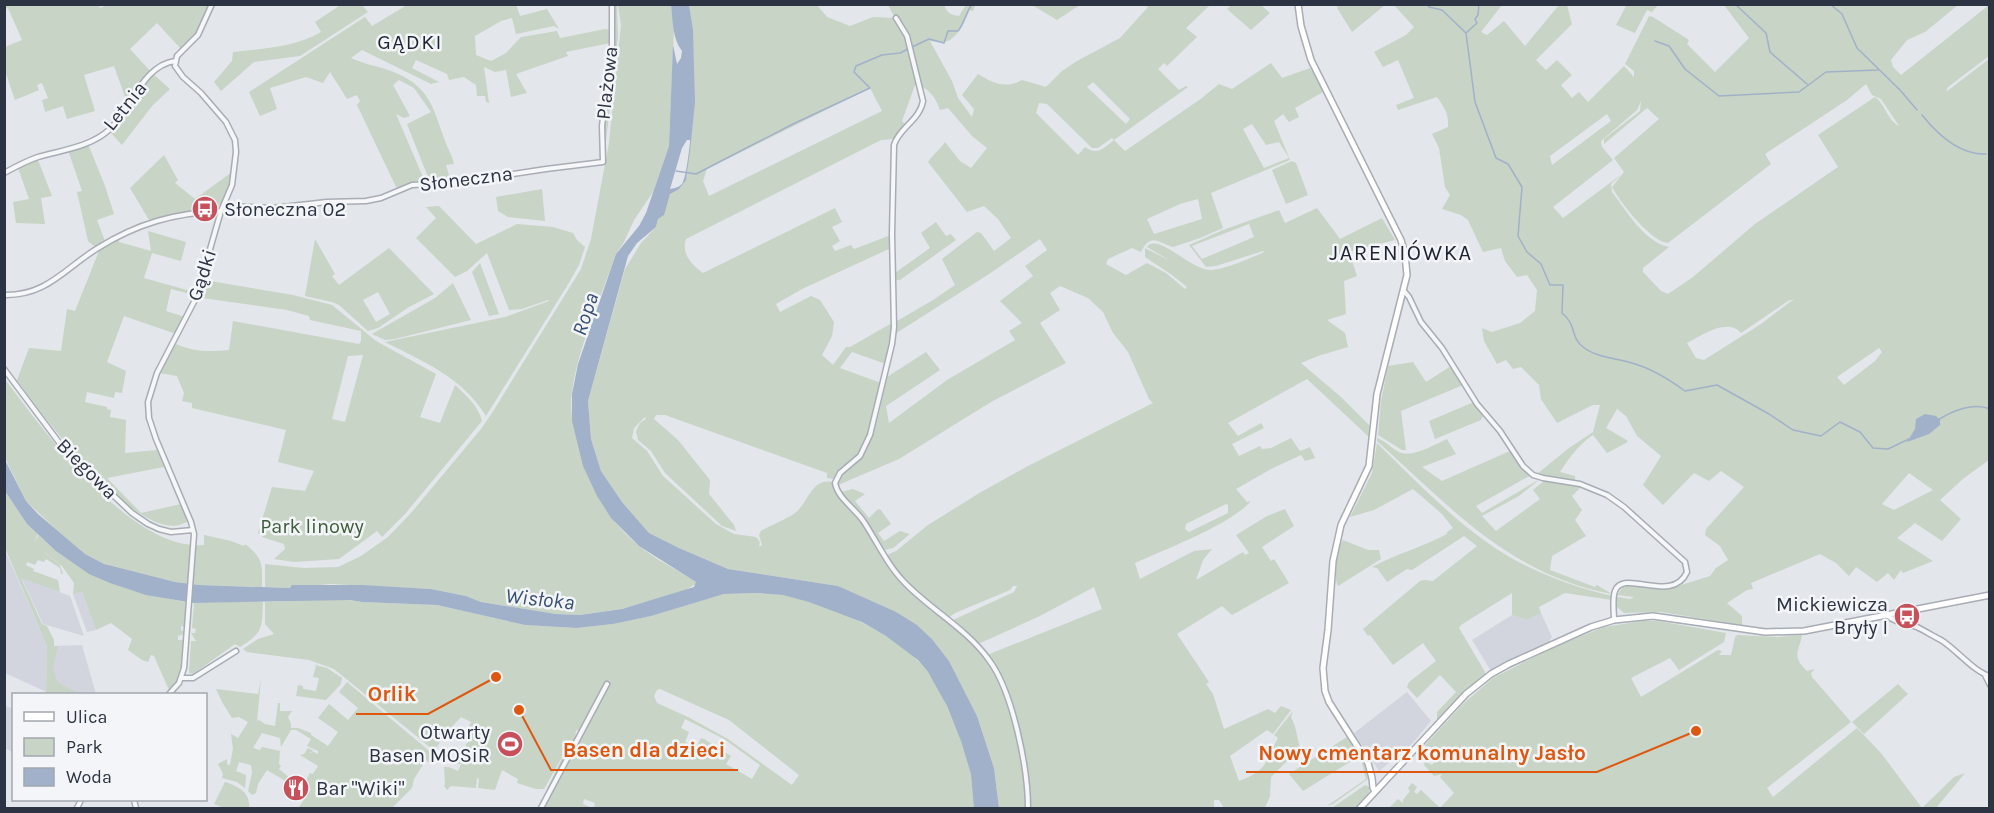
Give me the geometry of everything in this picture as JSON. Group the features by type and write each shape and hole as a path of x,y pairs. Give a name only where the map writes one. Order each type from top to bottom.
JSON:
{"street":[{"path":"175,61 198,35 212,4"},
{"name":"Plażowa","path":"603,162 602,126 612,48 612,4"},
{"path":"1298,4 1301,26 1311,60 1401,240 1407,266 1404,291 1379,385 1369,466 1341,525 1336,542 1323,668 1325,691 1329,702 1368,763 1373,788 1376,791"},
{"path":"896,18 906,33 923,101 920,110 896,138 894,145 892,241 894,327 892,344 874,423 866,446 855,462 837,476 835,483 837,491 860,515 901,579 991,661 1008,699 1022,749 1027,776 1028,808"},
{"name":"Letnia","path":"4,173 36,158 86,143 101,136 120,118 149,76 168,62 175,61"},
{"name":"Gądki","path":"175,61 177,71 221,115 235,140 236,163 232,185 221,211 196,298 157,373 148,402 149,418 156,439 193,530 194,545 187,641 182,678"},
{"name":"Słoneczna","path":"224,206 273,208 327,202 366,201 381,198 412,185 454,183 603,162"},
{"path":"4,295 28,292 49,284 96,249 149,223 189,213 221,211"},
{"path":"1404,291 1421,322 1442,348 1477,404 1500,431 1523,466 1533,475 1581,484 1607,495 1624,507 1685,562 1687,572 1676,584 1651,587 1631,582 1620,585 1614,593 1614,620"},
{"name":"Biegowa","path":"4,369 64,449 132,513 148,524 164,530 179,532 193,530"},
{"path":"1360,808 1466,694 1491,675 1555,642 1591,627 1614,620 1653,616 1680,618 1732,628 1785,633 1989,595"},
{"path":"1887,615 1892,619 1919,628 1953,648 1987,676 1989,685"},
{"path":"170,693 182,678 189,680 196,677 236,651"},
{"path":"541,808 607,684"}],"shaded area":[{"path":"4,548 47,646 46,691 54,646 82,645 96,693 49,693 5,673"},
{"path":"21,577 70,596 84,636 43,624"},
{"path":"82,592 96,630 87,632 73,594"},
{"path":"1541,613 1552,637 1548,643 1491,671 1472,640 1512,615 1527,620"},
{"path":"1407,692 1431,721 1412,744 1379,771 1354,733"},
{"path":"4,705 12,709 12,752 5,748"}],"green space":[{"path":"98,4 100,8 110,4 210,5 199,30 181,49 157,23 130,49 151,72 139,85 128,105 114,66 84,75 95,111 67,119 63,106 45,112 42,100 48,98 42,83 37,85 39,90 15,100 5,71 5,47 22,40 8,8 5,9 4,5"},
{"path":"342,4 362,5 368,12 300,56 254,62 221,91 214,82 232,61 233,52 278,46 311,37 321,32 315,22"},
{"path":"1032,4 1080,5 1057,20"},
{"path":"1232,4 1261,5 1270,13 1251,30 1227,9"},
{"path":"1338,4 1385,5 1352,32 1337,8"},
{"path":"1627,4 1658,5 1652,12 1647,10 1635,33 1616,25"},
{"path":"407,5 516,5 520,16 547,9 559,29 554,26 516,34 512,18 501,21 475,36 476,55 491,61 506,53 521,37 557,31 560,38 605,29 611,30 610,43 566,52 568,56 516,74 527,93 511,97 506,70 495,72 484,67 489,103 486,102 485,96 477,96 476,85 464,77 449,80 447,74 416,60 412,68 439,82 431,84 362,50 351,58 391,71 421,89 432,106 453,160 454,164 446,165 451,182 430,182 407,124 431,112 414,88 399,80 393,85 410,116 404,118 396,114 425,182 397,189 357,105 360,101 357,95 347,99 330,72 323,83 306,77 270,88 277,109 260,116 249,92 365,17 372,26"},
{"path":"613,5 617,5 618,37 604,158 604,120 614,34"},
{"path":"618,5 671,5 674,28 669,146 653,192 634,220 616,254 591,322 575,375 571,399 572,413 575,433 588,474 608,513 639,546 696,584 682,592 621,609 580,615 556,614 481,602 466,596 431,589 330,584 291,588 265,587 265,564 304,568 338,567 361,556 388,537 481,429 581,269 591,239 609,143 621,25"},
{"path":"689,5 817,5 827,17 850,26 873,17 895,18 888,5 944,5 950,13 959,16 966,5 975,5 973,11 969,10 954,37 945,42 930,41 952,81 958,98 972,117 974,109 962,95 978,74 999,84 1016,83 1022,80 1046,87 1062,71 1077,61 1120,38 1148,7 1145,5 1210,5 1186,28 1197,37 1167,66 1164,63 1158,69 1179,90 1188,87 1114,140 1125,151 1219,84 1232,89 1271,63 1282,78 1310,68 1323,92 1295,108 1299,117 1289,122 1283,114 1274,121 1290,160 1211,193 1223,228 1173,247 1155,240 1148,242 1141,252 1132,248 1108,259 1106,264 1126,275 1147,263 1166,273 1185,289 1187,287 1145,257 1145,248 1172,262 1147,247 1150,244 1163,246 1202,268 1210,270 1223,268 1264,252 1206,267 1189,245 1279,210 1285,223 1317,208 1340,239 1382,218 1395,240 1349,252 1357,276 1344,281 1346,314 1327,320 1345,333 1348,347 1301,363 1341,397 1371,427 1370,438 1307,379 1228,423 1238,436 1261,423 1264,428 1232,444 1239,456 1260,446 1262,449 1271,448 1291,438 1300,451 1310,447 1315,458 1305,461 1301,455 1236,489 1247,502 1251,501 1241,510 1197,536 1135,563 1140,579 1194,551 1212,549 1203,560 1196,580 1243,552 1245,555 1249,553 1236,535 1267,516 1285,509 1294,526 1262,547 1271,561 1274,559 1289,583 1232,615 1222,606 1177,634 1209,682 1206,684 1213,694 1224,729 1268,709 1275,713 1281,706 1291,710 1273,734 1267,730 1230,756 1239,781 1255,773 1264,765 1278,738 1274,735 1293,711 1291,717 1301,750 1271,777 1270,796 1265,808 1224,808 1219,800 1214,800 1214,808 1030,808 1027,771 1018,729 1004,688 987,655 1102,609 1094,587 1040,616 978,644 951,621 1014,592 1017,586 948,618 922,596 887,555 896,551 928,525 981,492 1153,403 1149,399 1128,352 1113,333 1103,312 1088,298 1060,286 1050,293 1060,310 1040,323 1066,363 991,402 899,459 838,485 839,477 858,461 871,440 887,377 926,352 940,370 886,406 889,423 947,380 1015,340 1009,331 1022,323 1000,301 1033,276 1025,266 1047,250 1040,239 895,334 897,321 955,285 942,259 977,232 981,233 994,251 1011,238 998,219 984,206 967,212 928,162 945,142 960,161 971,168 987,148 972,136 948,108 940,110 934,97 920,86 915,85 902,121 907,126 893,139 881,140 686,239 685,244 688,259 703,273 835,208 842,222 832,227 840,241 832,246 835,251 851,245 854,249 891,235 891,248 802,289 776,304 780,312 811,296 820,300 834,322 832,336 822,355 833,365 846,347 850,347 892,323 892,337 886,364 852,352 840,368 881,383 871,428 857,456 838,471 833,479 827,478 827,473 665,415 656,415 654,419 678,440 710,480 709,494 734,525 736,531 722,526 665,473 651,451 638,440 636,431 640,423 646,419 645,417 634,428 632,438 647,451 663,476 716,524 734,534 756,537 760,542 759,547 762,545 759,535 761,531 795,513 819,484 832,482 905,586 969,639 992,667 1008,706 1016,735 1027,808 999,808 994,768 977,716 949,661 932,639 917,625 838,586 728,569 649,533 622,502 601,471 591,439 588,401 625,269 641,243 656,227 670,194 686,178 694,102","holes":["1093,82 1130,119 1126,124 1087,87","870,88 882,111 709,196 703,181 707,169","1039,103 1047,104 1092,148 1098,148 1112,138 1114,140 1097,151 1085,147 1078,155 1036,113","1252,124 1266,145 1279,142 1289,158 1264,168 1243,129","1198,199 1202,219 1154,234 1147,219 1180,204","1249,224 1254,237 1202,259 1192,246","1228,505 1228,513 1189,532 1185,529 1186,524"]},
{"path":"1394,5 1502,5 1481,32 1487,35 1504,21 1525,46 1559,5 1567,5 1572,24 1536,60 1546,70 1557,60 1572,75 1561,85 1572,98 1579,92 1588,102 1624,66 1634,77 1634,71 1625,64 1649,16 1689,40 1687,44 1715,72 1749,38 1724,5 1958,5 1925,32 1907,40 1891,60 1893,67 1901,75 1989,5 1989,56 1948,87 1946,92 1989,59 1989,460 1964,478 1940,500 1961,519 1942,541 1915,523 1897,538 1933,561 1903,573 1901,570 1894,580 1888,573 1877,582 1856,567 1849,576 1836,563 1820,554 1751,583 1753,589 1747,590 1727,603 1742,616 1742,625 1661,612 1624,613 1616,606 1617,597 1630,599 1634,597 1617,595 1624,586 1636,585 1656,590 1675,587 1710,576 1716,568 1728,560 1720,546 1705,535 1706,529 1744,487 1721,471 1709,481 1694,473 1663,505 1643,485 1661,456 1637,436 1626,416 1617,409 1606,428 1628,441 1626,443 1607,453 1593,435 1575,452 1560,472 1575,476 1575,482 1537,474 1593,432 1600,405 1593,405 1557,423 1541,399 1539,385 1521,367 1513,369 1506,360 1497,364 1484,341 1482,328 1492,332 1520,323 1535,311 1537,290 1527,275 1517,277 1505,261 1501,248 1483,252 1468,220 1461,215 1442,209 1450,195 1445,187 1439,148 1432,134 1448,127 1446,111 1437,97 1398,110 1396,105 1414,98 1398,60 1383,67 1374,52 1406,35 1414,27","holes":["1866,84 1872,95 1881,99 1899,126 1895,124 1875,97 1818,135 1838,167 1755,224 1693,277 1668,294 1661,291 1643,272 1643,268 1669,247 1660,244 1644,232 1612,192 1611,184 1622,174 1563,218 1553,207 1613,160 1602,147 1601,141 1637,110 1641,101 1640,111 1604,139 1604,144 1647,108 1659,119 1614,158 1624,172 1612,187 1645,229 1661,241 1668,243 1771,164 1765,154 1847,100","1607,114 1611,121 1552,165 1550,156","1794,299 1761,324 1704,360 1696,358 1687,343 1721,327 1729,327 1741,333","1879,348 1882,352 1875,361 1844,385 1837,377","1909,473 1933,490 1894,510 1882,504"]},
{"path":"153,74 170,89 152,106 122,145 110,132"},
{"path":"88,144 114,214 97,220 105,241 95,247 88,241 77,192 82,191 68,150"},
{"path":"164,155 178,180 175,183 195,199 232,172 223,201 209,207 149,220 130,188"},
{"path":"38,160 52,196 41,198 45,224 16,223 13,202 29,199 18,168"},
{"path":"1292,161 1296,163 1308,195 1286,204 1272,170"},
{"path":"542,189 545,221 508,217 498,211 496,197"},
{"path":"439,206 476,244 517,224 553,227 573,233 585,247 579,265 567,286 486,416 466,391 454,381 428,364 385,342 505,317 549,301 522,309 509,310 487,253 467,271 455,277 416,238 436,218 426,207"},
{"path":"936,222 946,236 951,234 956,240 900,280 895,280 895,273 930,248 921,233"},
{"path":"148,231 186,242 181,261 152,253 144,278 194,292 194,295 171,289 166,311 185,317 176,334 124,316 107,362 126,371 122,393 115,392 114,398 87,392 85,402 107,407 111,410 110,417 126,420 125,453 157,450 164,467 107,478 141,513 181,504 188,521 169,525 146,517 120,499 69,447 17,380 29,348 61,351 67,309 75,311 99,251 119,237 119,242 151,251"},
{"path":"315,239 335,274 332,276 339,285 389,248 434,294 409,307 378,328 368,331 339,305 305,296","holes":["378,292 390,314 376,322 363,300"]},
{"path":"480,263 499,314 489,316 472,272"},
{"name":"Park linowy","path":"204,280 293,295 332,305 376,341 436,374 420,417 440,423 455,385 475,406 482,421 405,514 382,537 377,531 339,559 294,562 274,559 285,549 284,544 262,537 263,535 258,533 272,487 305,491 314,471 278,462 286,430 192,408 192,403 182,401 184,393 177,376 159,373 176,344 202,351 229,350 233,321 359,344 361,331 310,320 309,316 287,310 202,298 200,295","holes":["363,355 345,422 332,419 348,356"]},
{"path":"453,283 471,320 395,339 385,340 372,334 435,298"},
{"path":"1413,362 1426,382 1451,366 1463,385 1401,411 1406,450 1402,450 1378,435 1381,401 1388,366"},
{"path":"4,378 65,456 119,509 147,529 176,542 204,545 204,535 244,546 245,544 256,554 261,563 262,587 175,582 123,570 104,564 85,554 26,501 5,458"},
{"path":"1474,402 1483,416 1481,420 1435,439 1429,421"},
{"path":"1377,438 1398,452 1407,454 1419,452 1447,439 1456,454 1422,467 1442,481 1510,451 1522,468 1531,475 1476,506 1482,513 1540,479 1519,496 1482,516 1496,531 1540,499 1533,490 1545,480 1582,486 1572,496 1582,510 1575,520 1586,536 1552,556 1550,570 1595,587 1597,585 1612,594 1576,585 1512,555 1430,490 1377,441"},
{"path":"1377,443 1442,505 1494,547 1549,576 1612,596 1612,600 1565,593 1539,607 1541,613 1527,620 1512,615 1512,593 1461,625 1459,628 1485,675 1463,693 1437,720 1437,712 1456,692 1440,675 1417,698 1407,687 1409,682 1436,661 1423,643 1393,665 1363,629 1420,581 1433,581 1477,546 1464,536 1412,570 1407,569 1387,582 1377,568 1372,567 1438,539 1453,528 1442,514 1413,489 1374,510 1350,517 1372,473"},
{"path":"853,489 865,494 855,501 869,518 880,509 891,524 878,533 884,541 900,531 910,534 893,548 885,550 860,512 841,492"},
{"path":"5,491 27,524 38,534 34,542 39,535 72,562 107,581 145,593 186,602 185,627 181,626 184,634 178,636 178,640 184,640 182,668 178,680 169,690 154,656 151,655 148,662 128,650 132,639 111,623 96,630 82,592 73,594 74,583 62,566 34,544 60,565 63,574 60,568 46,559 44,562 38,560 35,565 27,562 26,565 34,569 33,571 58,580 60,592 21,578 42,624 47,626 54,640 54,646 58,646 53,668 57,682 78,693 46,693 47,646 5,548"},
{"path":"1343,540 1368,550 1379,550 1381,559 1338,586 1336,563"},
{"path":"756,593 801,599 841,613 882,633 900,645 927,671 947,706 967,757 974,788 974,808 594,808 595,803 584,799 583,804 592,808 544,808 600,700 604,697 602,695 579,731 576,730 575,738 547,789 566,750 544,789 517,783 518,779 502,770 495,790 478,788 479,779 477,778 476,788 451,786 447,790 444,786 444,767 458,771 461,764 456,764 472,737 468,735 472,728 469,726 471,722 461,717 450,729 447,738 443,736 437,747 431,748 334,669 309,660 247,652 243,649 258,639 274,634 265,624 265,602 338,599 437,605 525,625 575,628 613,624 650,616 724,594","holes":["660,689 729,720 799,775 792,785 728,739 657,703 654,696","685,719 724,739 760,765 752,779 726,764 731,756 704,739 701,738 697,746 685,742 689,732 681,728"]},
{"path":"263,602 262,618 260,629 253,638 240,647 235,644 193,674 189,673 191,641 196,641 191,633 195,633 196,629 192,628 194,603"},
{"path":"1658,621 1726,633 1724,642 1679,670 1670,658 1631,678 1641,697 1718,650 1722,651 1719,655 1731,655 1737,635 1777,637 1802,635 1797,654 1799,661 1807,671 1815,669 1811,673 1812,677 1851,722 1767,788 1773,797 1857,728 1881,753 1922,808 1440,808 1454,793 1440,777 1442,774 1434,776 1424,765 1425,761 1432,765 1435,761 1426,755 1427,753 1435,759 1437,757 1426,750 1425,745 1464,703 1493,678 1550,649 1604,627"},
{"path":"314,665 327,668 342,678 341,684 326,700 296,696 298,685 303,686 303,689 316,691 319,678 313,677 316,666"},
{"path":"261,679 257,721 275,726 278,703 280,703 280,711 292,711 288,717 291,728 311,733 328,746 338,732 318,718 329,704 348,720 358,708 339,692 347,682 428,750 434,758 430,763 426,760 414,779 412,788 392,808 302,808 299,807 311,789 304,784 310,773 313,774 318,766 300,755 304,754 308,748 314,751 308,753 318,754 318,751 307,746 311,739 296,730 291,730 281,747 280,738 262,733 253,748 260,750 262,747 280,751 279,764 281,766 279,769 290,778 287,782 267,770 258,784 256,793 252,795 248,791 252,773 251,765 239,762 236,771 246,775 245,788 237,782 222,778 223,774 218,764 227,759 227,764 230,765 233,749 231,734 238,738 248,722 239,717 232,718 216,689 258,694"},
{"path":"1898,684 1908,694 1864,734 1852,722"},
{"path":"1347,737 1365,765 1368,779 1327,806 1366,779 1358,757 1303,791 1289,774"},
{"path":"1965,773 1936,808 1922,808 1954,777"},
{"path":"225,782 246,794 249,808 224,808 214,804"},
{"path":"1412,783 1417,787 1414,792 1417,794 1421,790 1440,808 1389,808 1398,799 1403,803"},
{"path":"1365,785 1369,787 1369,792 1355,808 1332,808"}],"water":[{"path":"671,5 689,5 693,30 695,102 686,180 679,189 670,194 664,215 658,219 656,227 637,243 628,256 588,401 591,439 601,471 622,502 649,533 679,548 728,569 838,586 896,612 917,625 932,639 949,661 977,716 994,768 999,808 974,808 971,774 961,741 947,706 928,672 918,660 886,636 862,622 809,602 783,595 724,594 651,616 613,624 576,628 525,625 437,605 350,600 194,603 146,595 89,574 56,551 27,524 5,491 4,458 26,501 85,554 104,564 175,582 290,588 292,585 362,585 431,589 466,596 481,602 556,614 580,615 622,609 694,587 696,582 639,546 611,518 597,496 583,466 572,421 572,394 578,364 616,254 639,226 646,213 669,146 673,45 677,64 682,51 675,35","holes":["687,140 690,140 683,182 670,189 682,148"]},
{"path":"1925,414 1936,416 1940,420 1940,425 1929,434 1907,442 1915,429 1916,419"}],"waterway":[{"path":"912,47 929,39 944,43 948,31 958,31 972,4"},
{"path":"1427,4 1429,7 1442,10 1466,33 1475,102 1496,158 1508,164 1522,187 1518,236 1527,252 1541,264 1550,285 1563,285 1562,313 1567,317 1576,339 1583,347 1600,356 1646,368 1685,391 1717,385 1793,430 1821,436 1840,422 1860,432 1873,448 1888,449 1909,439"},
{"path":"1466,33 1477,23 1475,19 1478,15 1479,4"},
{"path":"1735,4 1766,33 1770,52 1807,84"},
{"path":"1830,4 1842,14 1857,48 1917,110"},
{"path":"1655,41 1669,46 1685,69 1719,96 1799,92 1826,72 1878,70"},
{"path":"676,171 696,174 793,124 870,88 854,72 856,66 882,55 900,53 908,49"},
{"path":"1922,115 1950,142 1967,151 1986,154"},
{"path":"1938,420 1970,407 1990,409"}],"place":[{"name":"Słoneczna 02","path":"205,209"},
{"name":"Mickiewicza Bryły I","path":"1907,616"},
{"name":"Orlik","path":"496,677"},
{"name":"Basen dla dzieci","path":"519,710"},
{"name":"Nowy cmentarz komunalny Jasło","path":"1696,731"},
{"name":"Otwarty Basen MOSiR","path":"510,744"},
{"name":"Bar \"Wiki\"","path":"296,788"}],"district":[{"name":"GĄDKI","path":"410,42"},
{"name":"JARENIÓWKA","path":"1401,253"}],"water label":[{"name":"Ropa","path":"585,314"},
{"name":"Wisłoka","path":"540,599"}]}
